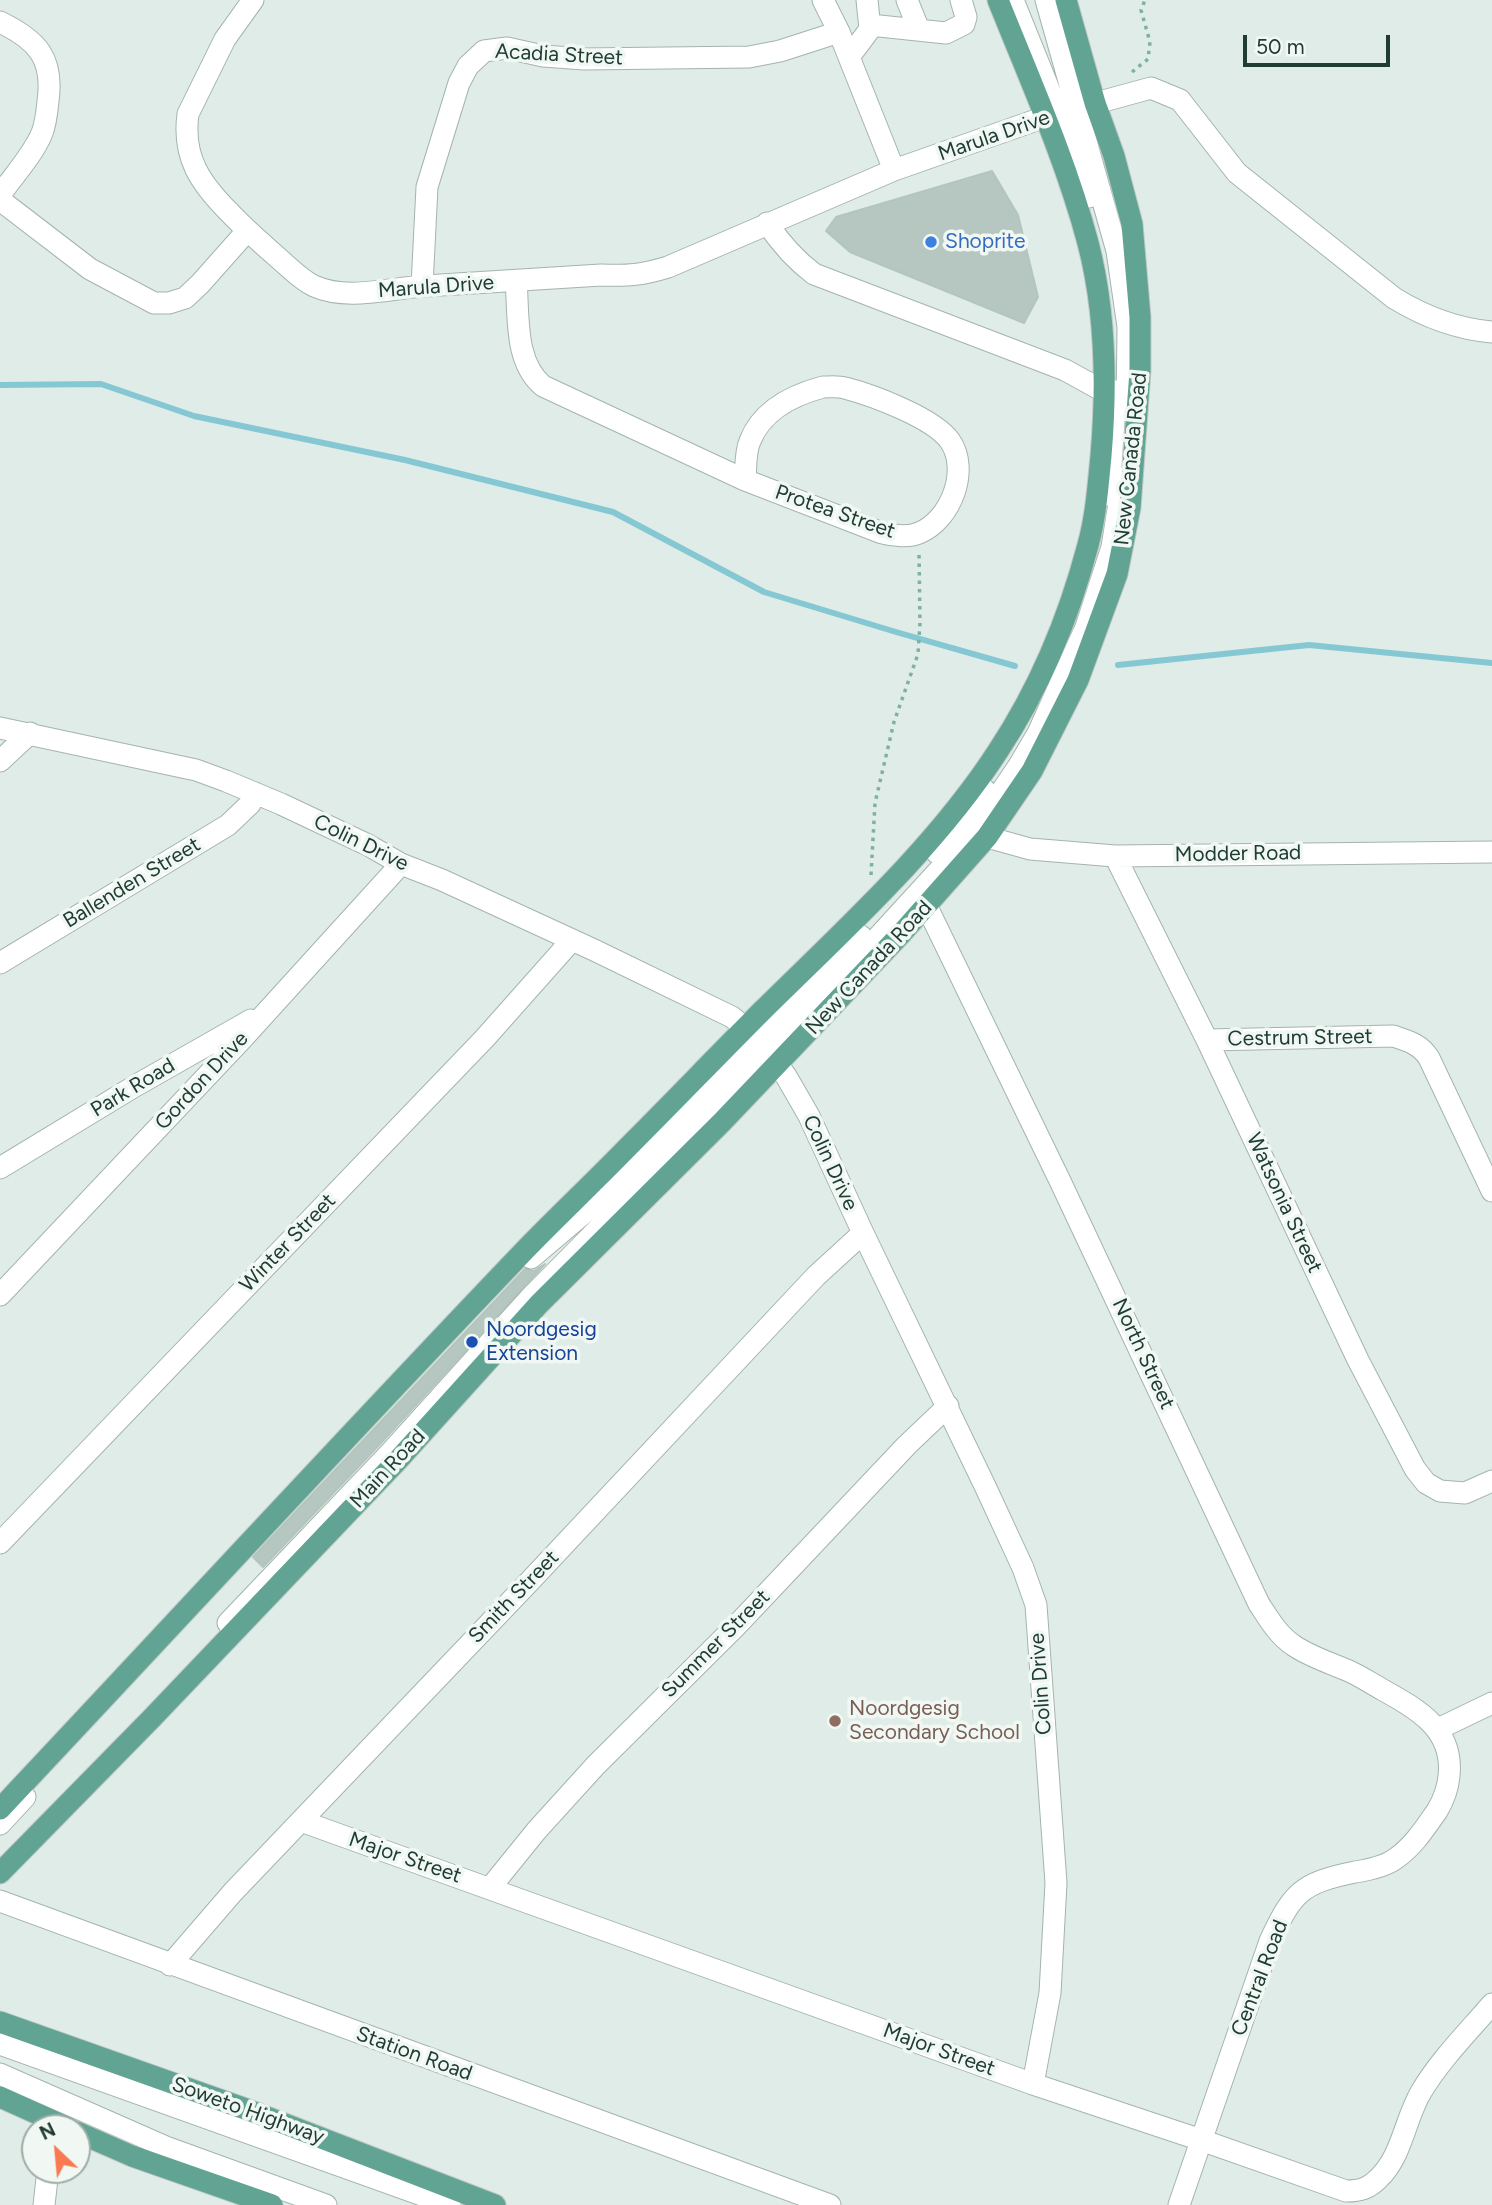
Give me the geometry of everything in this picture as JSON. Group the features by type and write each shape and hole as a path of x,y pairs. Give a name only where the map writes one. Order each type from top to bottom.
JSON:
{"main road":[{"name":"New Canada Road","path":"774,1060 927,907 987,837 1032,771 1078,680 1117,574 1130,508 1141,340 1132,224 1114,156 1069,111 998,0"},
{"name":"New Canada Road","path":"751,1033 937,831 999,750 1041,673 1068,611 1089,543 1102,440 1105,393 1103,344 1093,268 1079,212 1069,111 1066,0"},
{"path":"0,1809 528,1248 751,1033"},
{"name":"Main Road","path":"0,1873 152,1718 370,1489 539,1304 774,1060"},
{"name":"Soweto Highway","path":"0,2022 246,2109 495,2205"},
{"path":"0,2097 38,2114"},
{"path":"91,2138 132,2157 272,2205"}],"street":[{"name":"Marula Drive","path":"253,0 225,39 188,114 186,126 193,166 213,196 247,231 304,281 316,288 351,293 422,286 647,274 894,170 1069,111 1151,88 1180,100 1237,173 1394,298 1421,314 1455,327 1492,332"},
{"path":"823,0 839,32 894,170"},
{"path":"849,57 866,36 870,24 867,0"},
{"path":"908,0 919,30"},
{"path":"870,24 946,33 964,24 966,17 961,0"},
{"name":"New Canada Road","path":"774,1060 974,832 1018,767 1038,733 1068,670 1100,591 1112,547 1122,491 1129,387 1128,327 1117,251 1069,111 1013,0"},
{"name":"New Canada Road","path":"751,1033 854,943 922,870 968,814 1015,745 1063,651 1087,594 1100,548 1108,502 1115,411 1115,329 1102,240 1069,111 1046,0"},
{"path":"0,22 19,31 37,47 49,69 50,80 42,132 0,198 90,269 154,303 169,303 185,298 247,231"},
{"name":"Acadia Street","path":"422,286 427,187 459,83 468,66 484,51 508,48 543,56 584,59 749,57 780,51 839,32"},
{"path":"767,223 782,246 814,274 1065,370 1105,393"},
{"name":"Protea Street","path":"516,281 521,347 526,365 534,379 543,386 745,480 882,533 903,536 919,533 938,520 951,502 958,456 951,442 932,423 878,399 842,387 823,387 792,396 769,414 749,442 745,480"},
{"name":"Colin Drive","path":"0,728 196,771 255,793 368,845 401,864 572,940 732,1017 751,1033 774,1060 809,1116 948,1406 1023,1568 1036,1605 1056,1883 1050,1993 1033,2084"},
{"path":"0,761 30,733"},
{"name":"Ballenden Street","path":"0,963 228,825 250,804 255,793"},
{"name":"Modder Road","path":"987,837 1030,849 1115,856 1492,852"},
{"name":"Watsonia Street","path":"1115,856 1207,1041 1357,1360 1415,1469 1426,1483 1440,1491 1465,1493 1492,1481"},
{"name":"Gordon Drive","path":"0,1294 242,1040 401,864"},
{"name":"North Street","path":"927,907 1079,1220 1259,1604 1276,1629 1291,1644 1354,1673 1400,1699 1438,1729"},
{"name":"Winter Street","path":"0,1543 485,1038 553,965 572,940"},
{"name":"Park Road","path":"0,1168 268,1010"},
{"name":"Main Road","path":"0,1824 244,1558 533,1255 616,1185 751,1033"},
{"name":"Cestrum Street","path":"1207,1041 1393,1036 1413,1043 1424,1050 1429,1058 1492,1191"},
{"name":"Main Road","path":"0,1858 144,1712 390,1453 530,1298 774,1060"},
{"name":"Smith Street","path":"170,1965 233,1892 816,1276 863,1233"},
{"name":"Summer Street","path":"490,1888 537,1830 596,1765 736,1626 907,1445 948,1406"},
{"path":"1438,1729 1492,1703"},
{"name":"Central Road","path":"1179,2205 1270,1941 1281,1918 1293,1900 1312,1884 1395,1860 1418,1839 1439,1808 1448,1783 1451,1760 1438,1729"},
{"name":"Major Street","path":"301,1821 1033,2084 1346,2191 1363,2191 1380,2178 1390,2165 1420,2094 1439,2066 1492,2004"},
{"name":"Station Road","path":"0,1901 830,2205"},
{"name":"Soweto Highway","path":"0,2045 450,2205"},
{"path":"0,2074 166,2147 326,2205"},
{"path":"44,2205 46,2184"}],"path":[{"path":"1127,76 1148,59 1150,42 1141,10 1145,0"},
{"path":"869,904 875,803 894,722 918,654 919,533"}],"building":[{"name":"Shoprite","path":"992,171 1018,215 1038,297 1024,323 850,252 826,231 836,217"},
{"path":"545,1264 263,1567 253,1557 525,1269 534,1271"}],"waterway":[{"path":"0,385 101,384 194,416 405,460 613,512 764,592 1015,666"},
{"path":"1118,665 1309,645 1492,663"}],"place":[{"name":"Shoprite","path":"931,242"},
{"name":"Noordgesig Extension","path":"472,1342"},
{"name":"Noordgesig Secondary School","path":"835,1721"}]}
